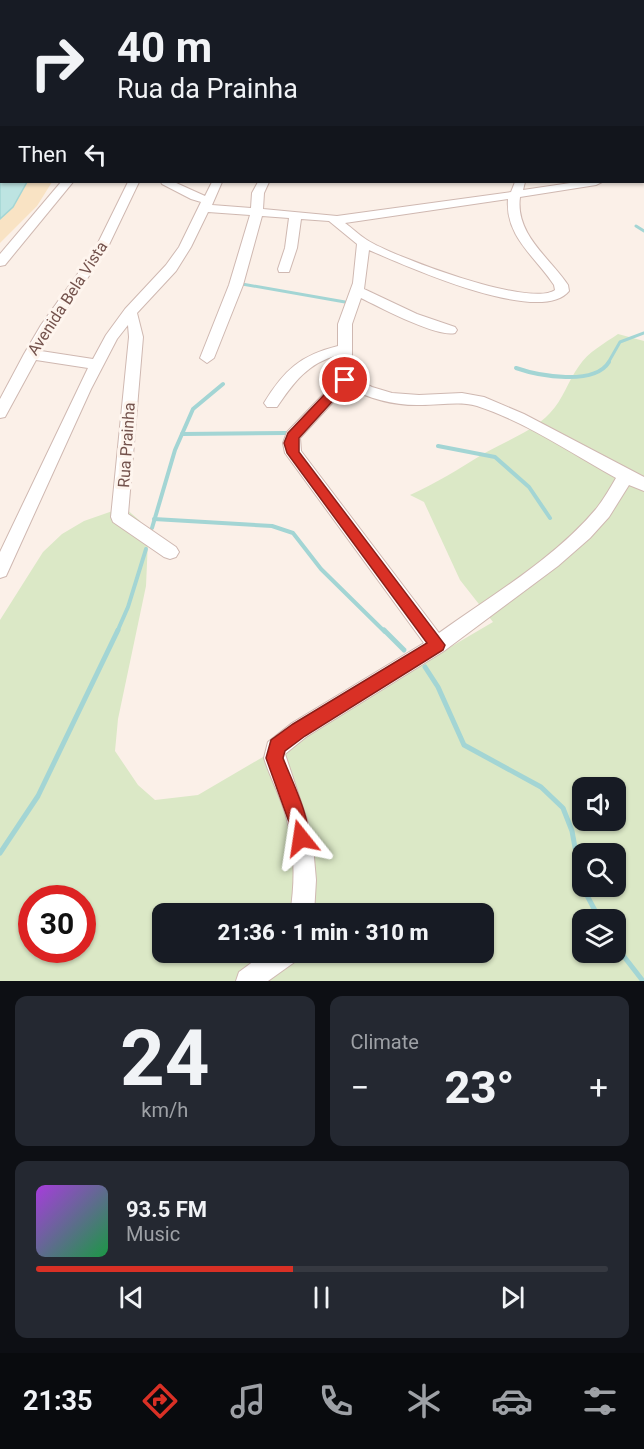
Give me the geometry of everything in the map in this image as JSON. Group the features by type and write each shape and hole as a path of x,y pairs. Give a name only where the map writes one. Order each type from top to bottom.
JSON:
{"street":[{"path":"0,262 66,183"},
{"name":"Avenida Bela Vista","path":"0,413 31,354 100,251 134,183"},
{"path":"168,183 207,204 327,217 336,220 363,243 445,278 512,296 543,300 554,297 562,291 555,275 518,230 511,214 520,183"},
{"path":"0,571 111,338 130,312 171,268 185,247 217,183"},
{"path":"207,358 236,285 257,211 258,193 263,183"},
{"path":"336,220 516,196 590,183"},
{"path":"284,269 291,248 296,215"},
{"path":"363,243 362,274 345,324 345,380 292,436 291,443 293,453 437,645"},
{"path":"357,291 450,330"},
{"name":"Rua Prainha","path":"130,312 135,325 136,337 119,517 170,552"},
{"path":"272,403 293,371 302,364 323,354 344,349"},
{"path":"31,354 70,362 98,364"},
{"path":"345,380 367,391 392,398 419,400 462,398 479,401 519,418 644,485"},
{"path":"304,903 306,893 302,843 298,822 274,758 275,749 299,730 437,645 552,561 584,533 603,512 626,476"},
{"path":"249,981 273,963"}],"green space":[{"path":"618,334 644,341 644,981 0,981 0,620 43,552 62,534 84,521 124,507 140,521 148,540 146,586 118,719 115,751 138,785 155,800 198,795 493,622 460,580 424,502 410,495 543,420 558,402 575,372 592,352"}],"sand":[{"path":"26,183 51,183 37,206 0,243 0,219 13,207"}],"water":[{"path":"0,183 26,183 13,207 0,219"}],"waterway":[{"path":"636,226 644,231"},
{"path":"242,284 345,302"},
{"path":"608,363 620,342 644,333"},
{"path":"516,368 538,374 579,377 602,369 608,363"},
{"path":"182,434 193,409 223,384"},
{"path":"182,434 287,433"},
{"path":"155,519 182,434"},
{"path":"438,446 495,457 529,487 550,518"},
{"path":"152,528 155,519"},
{"path":"155,519 272,526 293,533 321,569 385,632"},
{"path":"117,632 128,607 146,549"},
{"path":"0,853 38,796 118,630"},
{"path":"384,630 404,650"},
{"path":"425,667 438,687 464,745 541,787 563,808 572,831 582,886 594,909"},
{"path":"626,959 643,981"}],"route":[{"path":"301,838 298,822 274,758 277,746 437,645 293,453 292,436 316,408 345,380"}]}
